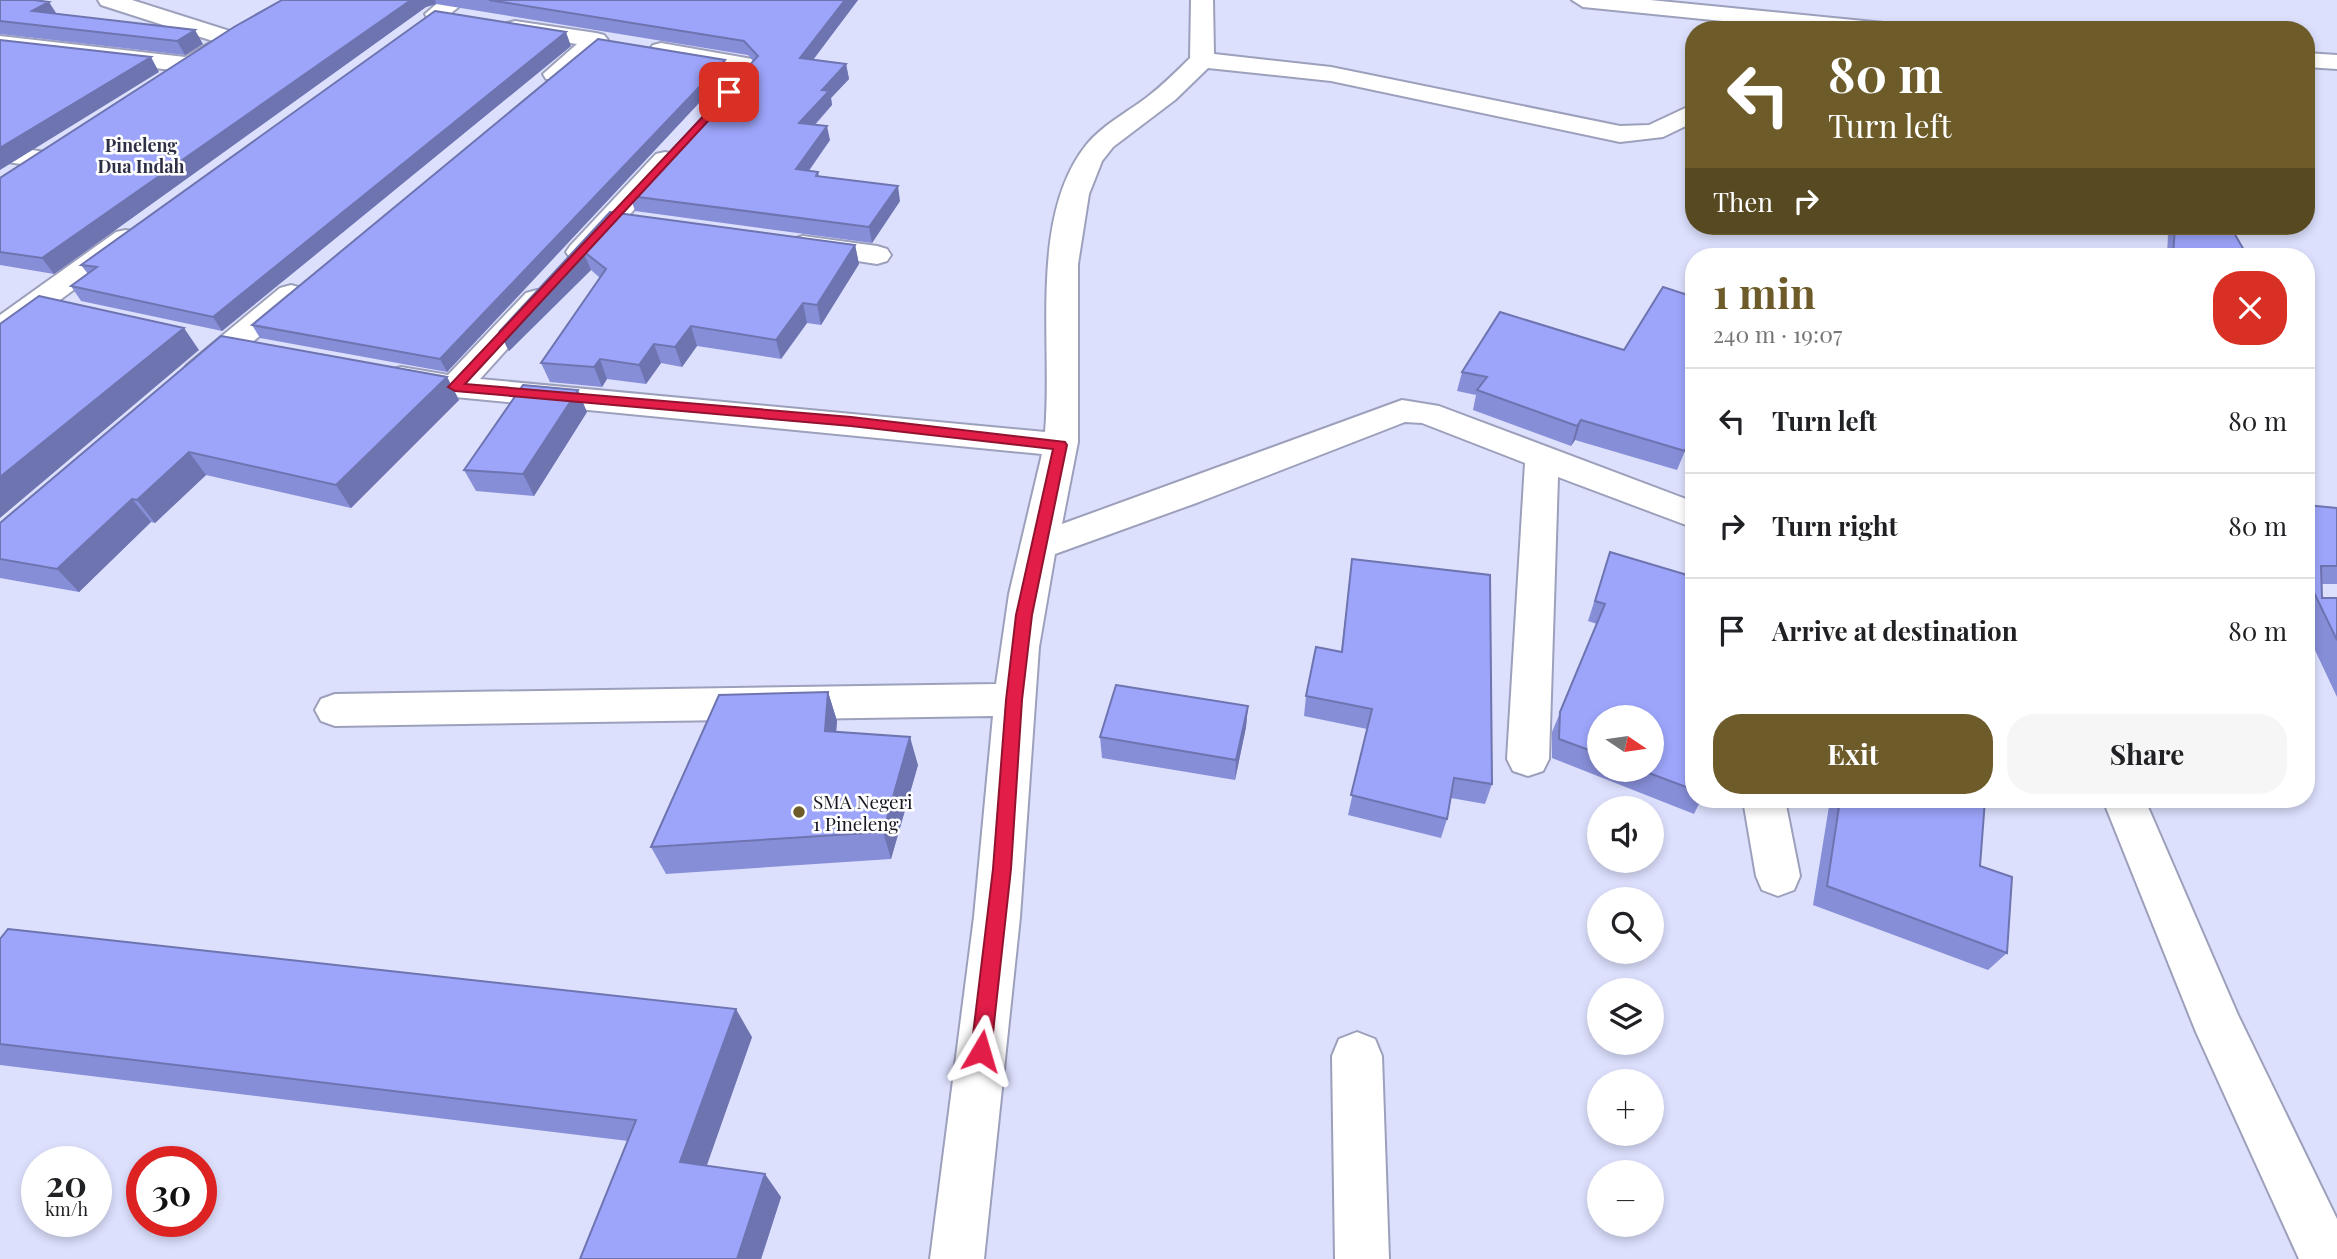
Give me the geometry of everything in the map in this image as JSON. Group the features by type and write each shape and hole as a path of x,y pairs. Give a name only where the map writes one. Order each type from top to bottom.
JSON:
{"street":[{"path":"109,0 228,38 220,47 155,86"},
{"path":"957,1259 1002,869 1014,700 1024,615 1060,445 1065,373 1061,278 1072,203 1090,159 1101,146 1166,95 1202,60 1202,0"},
{"path":"1583,0 1794,21"},
{"path":"414,30 446,7 482,22 744,64 747,69 688,136 624,221 559,275 455,387"},
{"path":"0,43 189,65"},
{"path":"533,93 618,43"},
{"path":"1202,60 1331,74 1620,134 1654,132 1685,117"},
{"path":"2315,61 2337,62"},
{"path":"10,178 65,144"},
{"path":"0,153 42,159"},
{"path":"0,330 147,223"},
{"path":"771,240 877,255"},
{"path":"177,390 313,276"},
{"path":"0,295 75,312"},
{"path":"190,337 269,353"},
{"path":"375,372 455,387 851,422 1060,445"},
{"path":"1038,546 1187,495 1402,411 1427,412 1685,513"},
{"path":"1528,758 1542,458"},
{"path":"335,710 1014,700"},
{"path":"1766,808 1779,876"},
{"path":"2127,808 2211,1014 2263,1130 2328,1259"},
{"path":"1357,1056 1362,1259"}],"building":[{"path":"0,0 49,2 32,11 195,30 177,41 0,21"},
{"path":"282,0 411,0 42,258 0,252 0,178 234,27"},
{"path":"489,0 845,0 800,58 846,64 822,90 829,91 799,123 827,126 796,169 818,172 816,176 898,186 869,227 630,196 758,56 744,41"},
{"path":"435,11 566,32 213,317 71,286 97,267 81,265"},
{"path":"598,39 725,60 440,359 252,325"},
{"path":"0,40 151,57 0,148"},
{"path":"610,212 855,245 817,305 803,303 776,340 691,326 675,347 654,344 639,365 600,359 594,367 541,363 606,269 583,251 499,332"},
{"path":"2174,235 2235,235 2243,248 2174,248"},
{"path":"1663,287 1685,294 1685,451 1581,420 1577,426 1477,390 1487,377 1462,372 1500,312 1624,350"},
{"path":"39,296 184,328 0,477 0,324"},
{"path":"221,336 447,377 336,485 189,452 137,500 132,499 57,569 0,559 0,523"},
{"path":"523,385 578,390 523,474 464,470"},
{"path":"2315,506 2337,508 2337,566 2321,566 2322,598 2337,598 2337,640 2315,595"},
{"path":"1610,552 1685,574 1685,787 1664,779 1664,705 1587,705 1587,749 1559,739 1560,712 1605,604 1595,601"},
{"path":"1352,559 1490,575 1492,784 1454,778 1447,819 1351,795 1372,709 1306,696 1316,647 1342,652"},
{"path":"1116,685 1248,706 1236,760 1100,737"},
{"name":"SMA Negeri 1 Pineleng","path":"828,692 825,731 910,737 883,832 651,847 719,695"},
{"path":"1839,808 1984,808 1980,866 2012,877 2007,953 1827,886"},
{"path":"8,929 736,1009 680,1162 765,1174 737,1259 580,1259 636,1120 0,1044 0,939"}],"place":[{"name":"SMA Negeri 1 Pineleng","path":"799,812"}],"district":[{"name":"Pineleng Dua Indah","path":"141,155"}],"route":[{"path":"729,92 455,387 587,401 851,422 1060,445 1024,615 1014,700 1002,869 981,1051"}]}
